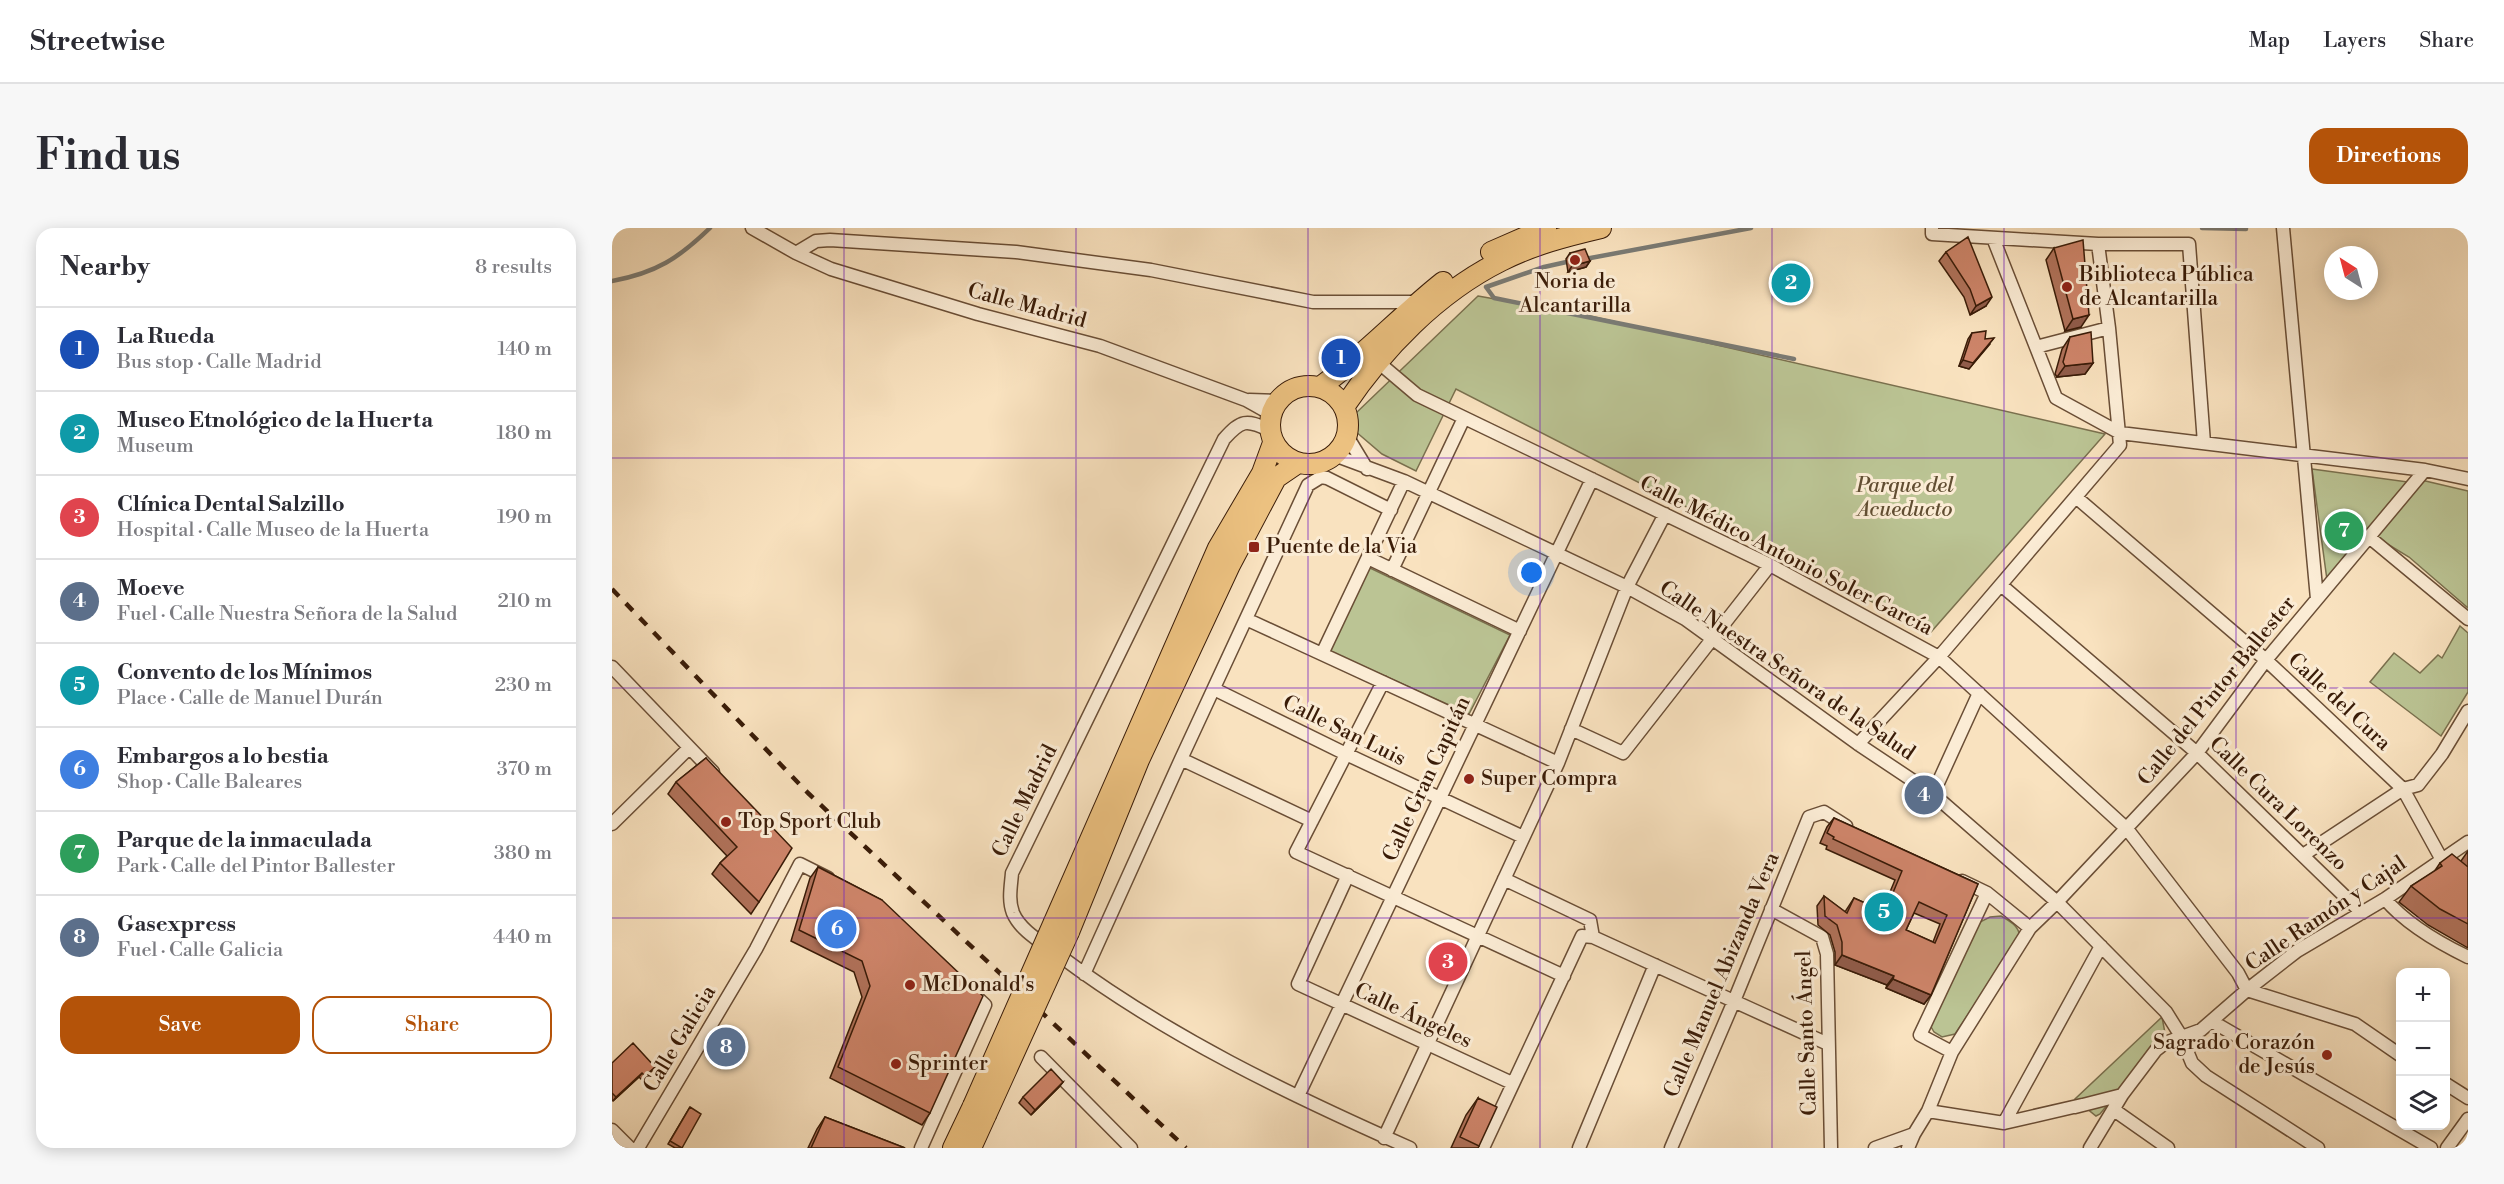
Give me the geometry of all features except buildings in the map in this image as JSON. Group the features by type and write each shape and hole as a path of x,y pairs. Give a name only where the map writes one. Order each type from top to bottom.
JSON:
{"main road":[{"path":"1320,387 1351,365 1418,302 1447,279 1487,254 1546,228"},
{"path":"1344,407 1365,376 1378,362 1432,308 1463,284 1500,261 1539,244 1601,228"},
{"path":"1062,927 1218,548 1262,473 1273,422 1290,391 1305,386 1320,387 1334,394 1344,407 1348,421 1347,436 1340,450 1328,460 1313,465 1298,463 1284,456 1273,422"},
{"path":"953,1148 979,1110 1230,565 1276,478 1298,463"},
{"path":"971,1148 979,1110"}],"street":[{"name":"Calle Madrid","path":"752,228 796,253 831,269 967,311 1100,346 1246,399 1273,422"},
{"path":"1932,228 1932,234 1993,238 2097,244 2189,244 2204,443"},
{"path":"2283,228 2318,599"},
{"path":"1993,238 2056,398 2120,433 2425,470 2468,479"},
{"path":"796,253 816,241 830,240 1016,252 1151,270 1313,302 1418,302"},
{"path":"1858,744 1939,657 2120,445 2109,328 2097,244"},
{"path":"2036,347 2109,328"},
{"name":"Calle Médico Antonio Soler García","path":"1378,362 1417,394 1770,564 1939,657 2127,829 2238,973 2247,990"},
{"path":"1392,570 1464,418"},
{"name":"Calle Madrid","path":"1273,422 1239,424 1224,439 1012,873 1010,900 1014,915 1025,929 1084,974 1188,1040 1396,1145 1410,1148"},
{"path":"1347,436 1367,469"},
{"name":"Calle Nuestra Señora de la Salud","path":"1334,455 1404,481 1627,587 1712,638 1858,744 1934,794 2057,903 2166,1012 2181,1036 2192,1063 2206,1076 2318,1148"},
{"name":"Calle del Pintor Ballester","path":"1908,1148 1928,1111 1952,1052 2030,928 2057,903 2197,753 2266,660 2425,470"},
{"path":"1084,974 1180,759 1308,484 1314,479 1327,478 1391,510"},
{"name":"Calle Gran Capitán","path":"1298,1096 1592,479"},
{"path":"1322,654 1404,481"},
{"name":"Calle del Cura","path":"2077,498 2266,660 2403,789 2442,860 2468,883"},
{"path":"1384,1138 1558,763 1627,587 1665,514"},
{"path":"2369,537 2468,620"},
{"path":"1368,558 1520,631"},
{"path":"1571,729 1623,753 1770,564"},
{"name":"Calle Cura Lorenzo","path":"2001,585 2197,753 2362,913"},
{"path":"1246,619 1558,763"},
{"path":"612,667 722,783"},
{"path":"1383,682 1296,852 1564,976"},
{"name":"Calle San Luis","path":"1214,689 1523,837"},
{"path":"1934,794 1979,693"},
{"path":"2304,855 2403,789 2418,785 2442,754 2468,711"},
{"path":"612,824 689,748"},
{"path":"1180,759 1312,821"},
{"name":"Calle Manuel Abizanda Vera","path":"1671,1148 1809,817 1824,812 1860,834"},
{"name":"Calle Ramón y Cajal","path":"2090,1148 2122,1095 2156,1050 2165,1043 2201,1030 2213,1022 2247,990 2298,951 2385,899 2468,842"},
{"name":"Calle Galicia","path":"638,1148 756,949 797,860 839,884"},
{"name":"Calle Ángeles","path":"1348,876 1298,984 1512,1083"},
{"path":"1955,878 1987,893 2030,928"},
{"path":"1483,1148 1564,976 1587,936 1590,920 1504,879"},
{"path":"1952,1052 1920,1035 1987,893"},
{"path":"2385,899 2394,910 2446,946 2468,957"},
{"name":"Calle Santo Ángel","path":"1771,909 1822,937 1827,954 1831,1148"},
{"path":"1587,936 1828,1044"},
{"path":"2004,1123 2101,946"},
{"path":"1579,1148 1656,965"},
{"path":"921,1148 985,1005 960,982"},
{"path":"2247,990 2355,1024 2396,1052"},
{"path":"2213,1022 2430,1148"},
{"path":"1041,1057 1131,1148"},
{"path":"2450,1087 2468,1098"},
{"path":"1928,1111 2004,1123 2122,1095"},
{"path":"2114,1110 2168,1148"},
{"path":"2447,1148 2468,1119"},
{"path":"612,1130 630,1148"},
{"path":"1875,1148 1914,1134"}],"green space":[{"name":"Parque del Acueducto","path":"1478,296 1586,315 2105,434 1931,632 1456,389 1416,471 1382,454 1355,431 1356,413"},
{"path":"2312,469 2408,482 2327,580"},
{"path":"2417,479 2468,491 2468,608 2409,557 2371,534"},
{"path":"1368,567 1510,635 1469,714 1327,650"},
{"path":"2460,626 2468,633 2468,692 2441,736 2370,682 2394,653 2420,673 2438,655 2442,658"},
{"path":"2001,916 2016,927 2020,937 1955,1034 1942,1037 1934,1032 1930,1025 1978,923 1990,917"},
{"path":"2162,1017 2165,1033 2100,1114 2096,1116 2075,1099"}],"waterway":[{"path":"612,281 642,274 666,263 688,248 710,228"},
{"path":"1585,259 1751,228"},
{"path":"2202,228 2246,229"},
{"path":"1571,261 1544,267 1486,287 1494,298 1794,359"}],"railway":[{"path":"612,589 808,793 1186,1148"}],"place":[{"name":"Noria de Alcantarilla","path":"1575,260"},
{"name":"Museo Etnológico de la Huerta","path":"1791,283"},
{"name":"Biblioteca Pública de Alcantarilla","path":"2067,287"},
{"name":"La Rueda","path":"1341,358"},
{"name":"Parque de la inmaculada","path":"2344,531"},
{"name":"Puente de la Via","path":"1254,547"},
{"name":"Super Compra","path":"1469,779"},
{"name":"Moeve","path":"1924,795"},
{"name":"Top Sport Club","path":"726,822"},
{"name":"Convento de los Mínimos","path":"1884,912"},
{"name":"Embargos a lo bestia","path":"837,929"},
{"name":"Clínica Dental Salzillo","path":"1448,962"},
{"name":"McDonald's","path":"910,985"},
{"name":"Gasexpress","path":"726,1047"},
{"name":"Sagrado Corazón de Jesús","path":"2327,1055"},
{"name":"Sprinter","path":"896,1064"}]}
